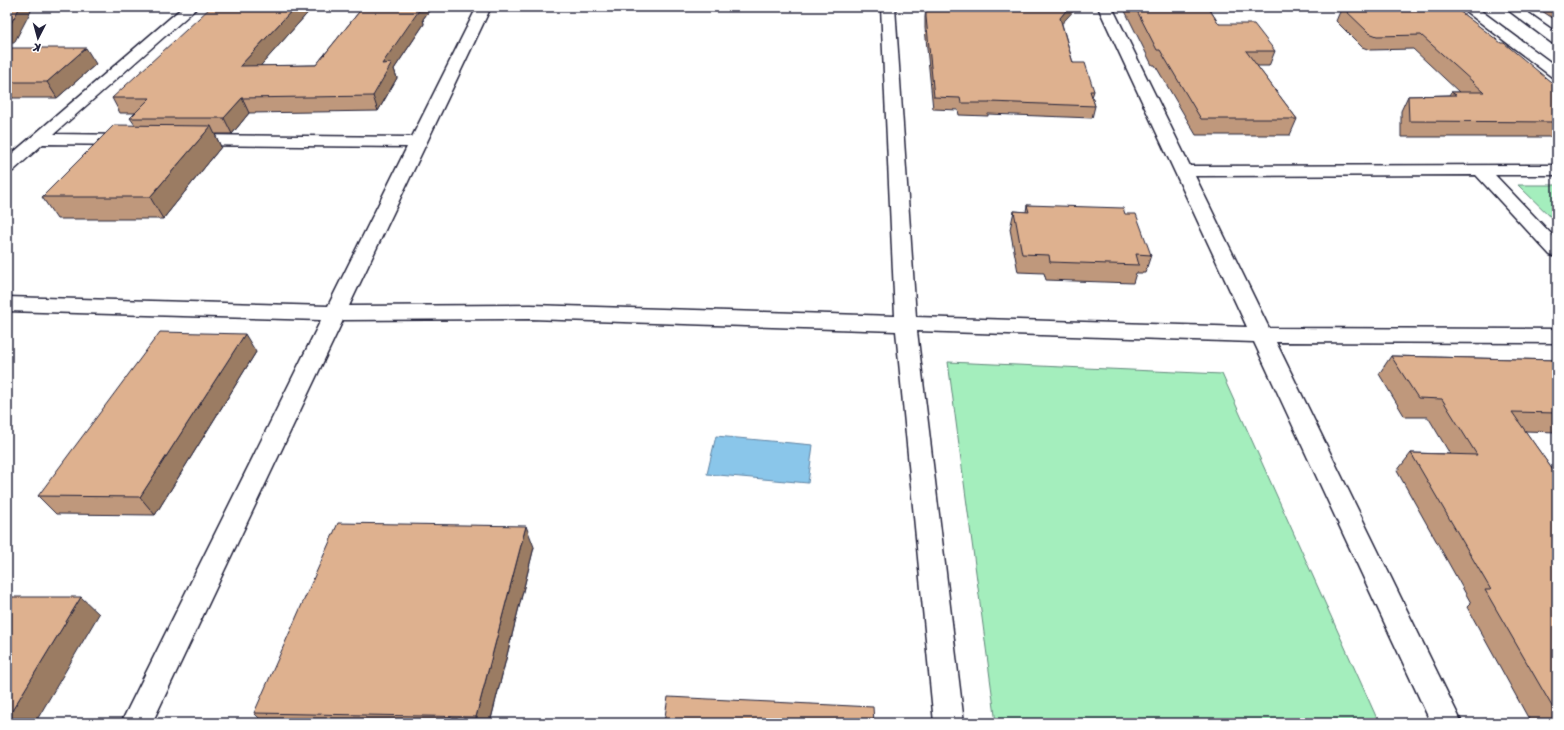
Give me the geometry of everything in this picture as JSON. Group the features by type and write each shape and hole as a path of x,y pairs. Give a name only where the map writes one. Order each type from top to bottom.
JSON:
{"street":[{"path":"7,167 191,7"},
{"path":"136,723 417,142 484,7"},
{"path":"888,7 906,324 949,723"},
{"path":"1105,7 1447,723"},
{"path":"1467,7 1557,74"},
{"path":"1511,7 1557,40"},
{"path":"39,139 149,140"},
{"path":"173,140 417,142"},
{"path":"1481,170 1557,251"},
{"path":"1183,171 1557,170"},
{"path":"7,304 334,313 531,312 1262,335 1557,336"}],"green space":[{"path":"1518,185 1557,185 1557,223"},
{"path":"948,362 1222,374 1379,723 996,723"}],"water":[{"path":"716,436 813,445 808,483 707,474"}],"building":[{"path":"7,7 20,7 7,30"},
{"path":"211,7 295,7 240,66 316,65 363,7 417,7 416,9 420,9 382,64 392,63 373,96 242,98 224,118 130,118 150,98 112,98"},
{"path":"926,7 1069,7 1060,18 1073,63 1085,63 1094,91 1090,91 1095,106 990,102 961,103 960,98 934,97"},
{"path":"1135,7 1208,7 1219,24 1254,24 1275,51 1246,51 1297,119 1201,119 1160,50 1157,50"},
{"path":"1342,7 1454,7 1501,43 1504,43 1557,87 1557,122 1409,121 1408,96 1456,95 1451,92 1484,92 1421,35 1377,36 1369,33"},
{"path":"7,48 86,48 47,82 7,82"},
{"path":"114,125 211,126 150,197 42,197"},
{"path":"1027,205 1123,208 1125,214 1136,214 1151,255 1136,254 1139,265 1050,262 1049,255 1022,254 1014,211 1029,212"},
{"path":"160,332 245,334 140,497 38,496"},
{"path":"1391,356 1557,360 1557,413 1512,412 1557,476 1557,715 1485,590 1491,590 1411,453 1477,455 1442,399 1418,398"},
{"path":"338,523 526,526 476,717 254,713"},
{"path":"7,597 81,597 7,719"},
{"path":"668,697 873,707 874,723 664,723"}]}
